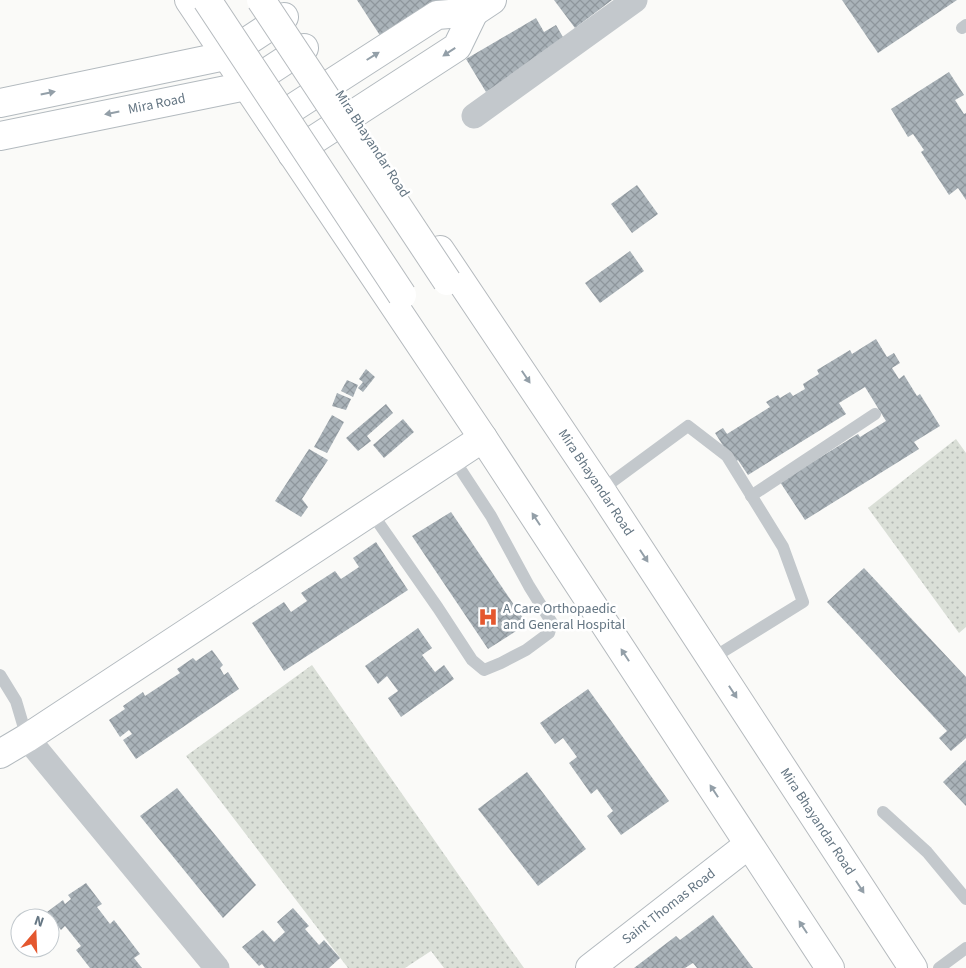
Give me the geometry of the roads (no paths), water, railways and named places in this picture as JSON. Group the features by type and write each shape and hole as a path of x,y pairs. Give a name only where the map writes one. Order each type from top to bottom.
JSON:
{"main road":[{"path":"189,0 448,386 830,968"},
{"path":"207,0 433,342 448,386"},
{"path":"261,0 464,306 505,346"},
{"path":"271,122 437,15 478,4"},
{"path":"292,154 457,47 478,4"},
{"path":"0,103 225,56 278,9"},
{"name":"Mira Bhayandar Road","path":"278,9 304,48 331,82 601,490 908,963"},
{"name":"Mira Road","path":"0,136 246,86 304,48"},
{"path":"0,754 482,438"},
{"name":"Saint Thomas Road","path":"590,968 748,844"}],"street":[{"path":"474,116 635,0"},
{"path":"27,738 217,968"}],"lane":[{"path":"751,496 875,414"},
{"path":"601,490 688,426 727,456 783,547 803,602 711,659"},
{"path":"371,512 472,660 484,670 526,650 549,634 552,623 529,586 491,516 453,458"},
{"path":"0,675 16,700 27,738"},
{"path":"883,812 927,852 966,899"},
{"path":"939,968 966,948"}],"place":[{"name":"A Care Orthopaedic and General Hospital","path":"488,617"}]}
